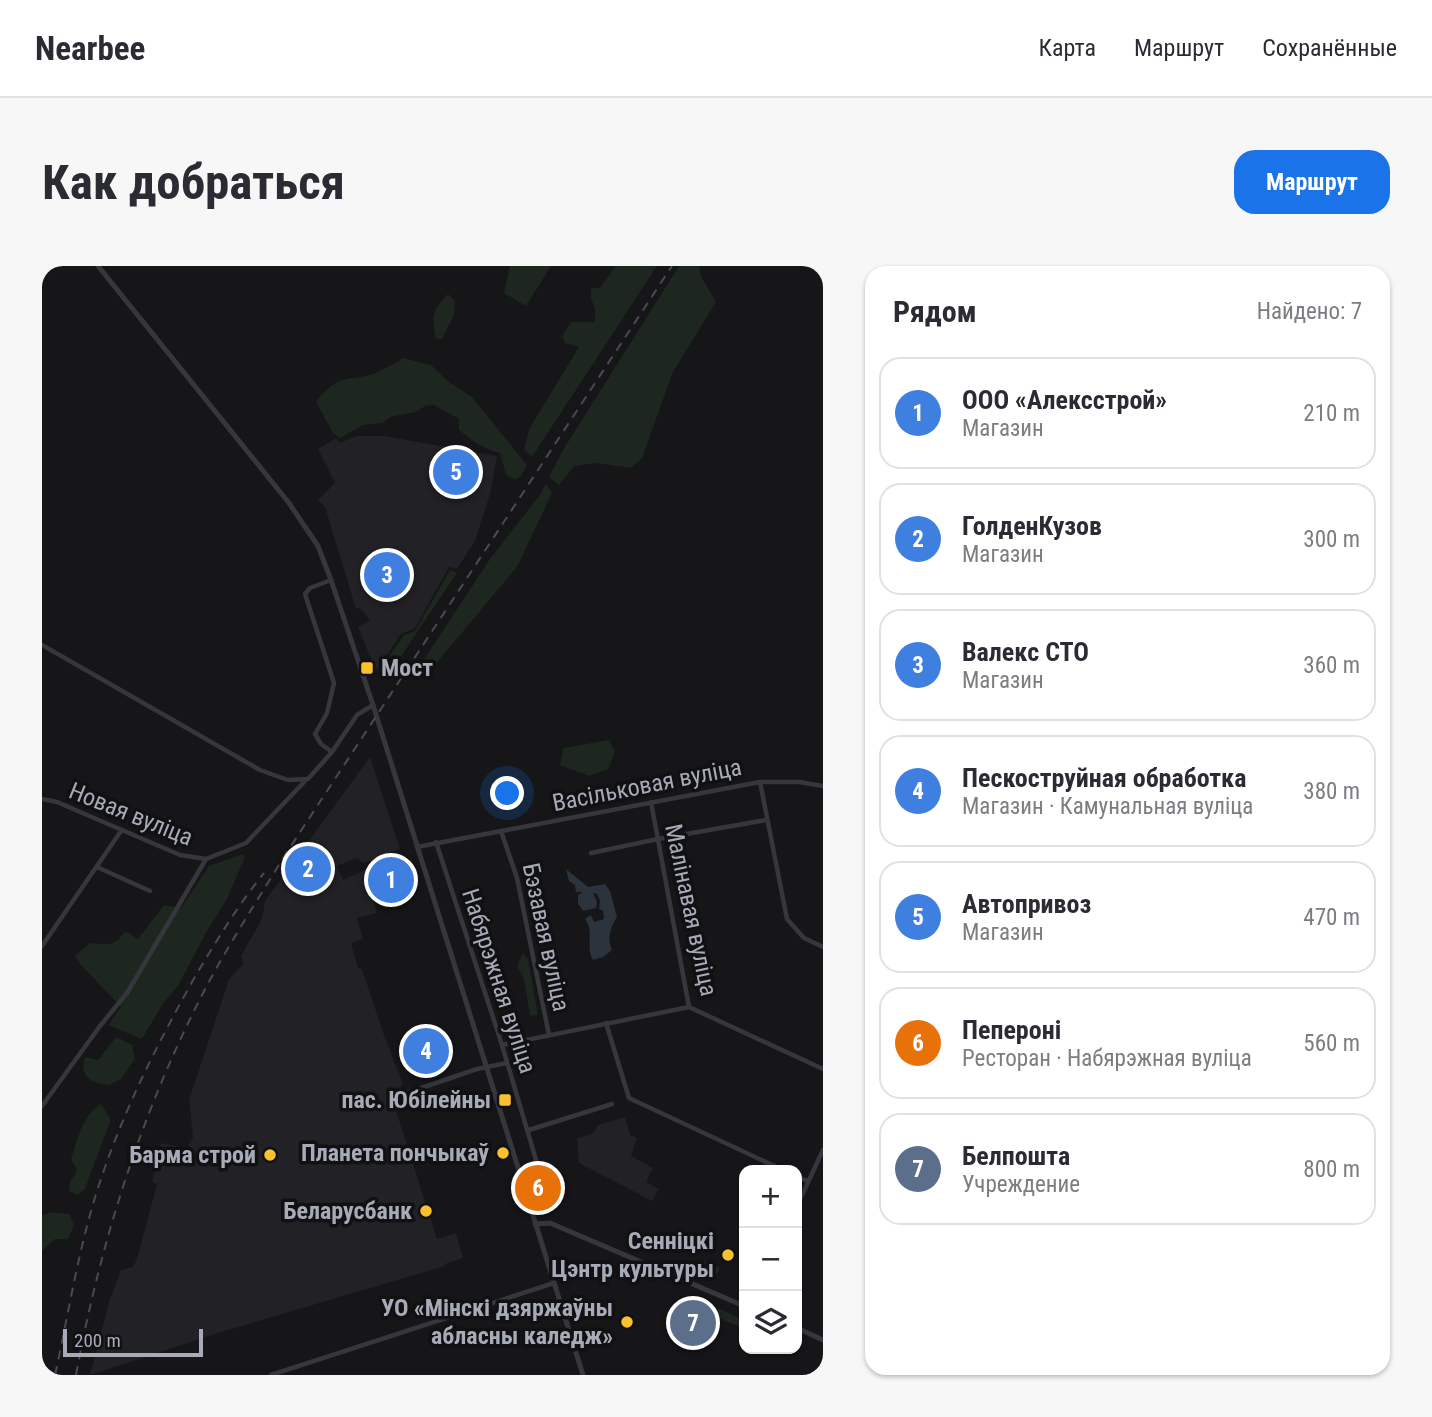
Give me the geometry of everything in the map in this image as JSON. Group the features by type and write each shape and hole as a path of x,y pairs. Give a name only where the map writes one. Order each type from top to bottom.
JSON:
{"street":[{"path":"98,266 289,503 318,546 373,705 583,1375"},
{"path":"331,580 310,588 305,594 334,683 327,713 315,734 321,744 332,752"},
{"path":"42,645 260,770 288,780 308,779 332,752 357,715 373,705"},
{"name":"Новая вуліца","path":"42,799 57,802 180,855 206,859 246,843 308,779"},
{"path":"760,782 787,919 804,938 823,947"},
{"name":"Васільковая вуліца","path":"417,847 760,782 799,782 823,786"},
{"name":"Малінавая вуліца","path":"651,802 689,1007 823,1069"},
{"path":"591,853 766,820"},
{"path":"42,946 121,831"},
{"name":"Бэзавая вуліца","path":"501,831 517,878 549,1035 689,1007"},
{"name":"Набярэжная вуліца","path":"436,842 529,1130 544,1187"},
{"path":"42,1106 127,993 206,859"},
{"path":"97,867 150,891"},
{"path":"606,1023 629,1098 772,1165"},
{"path":"502,1045 549,1035"},
{"path":"392,1098 470,1072 507,1063"},
{"path":"529,1130 612,1104"},
{"path":"802,1195 823,1150"},
{"path":"802,1179 808,1181"},
{"path":"535,1224 545,1222 739,1304"},
{"path":"271,1375 554,1283"},
{"path":"802,1330 823,1340"}],"shaded area":[{"path":"510,266 551,266 526,306 504,293"},
{"path":"616,266 657,266 532,457 524,450 529,429 579,347 565,343 562,336 571,322 595,322 591,288 600,288"},
{"path":"679,266 699,266 701,276 716,302 673,372 642,458 631,468 595,463 574,466 559,485 549,477 563,450"},
{"path":"448,294 455,301 454,315 442,339 436,339 434,314"},
{"path":"403,358 431,365 449,382 472,397 527,465 521,476 515,480 506,475 500,453 483,447 459,430 459,419 434,405 390,417 383,423 363,425 340,438 333,433 316,402 325,392 338,382 378,372"},
{"path":"356,436 384,436 497,456 490,494 475,541 457,569 449,567 415,628 401,634 376,671 358,627 370,620 360,608 356,609 325,507 318,500 335,483 318,449 336,438 340,443"},
{"path":"546,484 552,493 517,567 429,672 421,664 490,559"},
{"path":"450,570 457,573 393,668 387,659 404,635 415,631"},
{"path":"609,740 615,752 608,769 589,776 560,765 563,748"},
{"path":"370,757 400,849 364,863 357,858 337,866 343,880 365,870 377,913 357,918 363,939 351,943 403,1084 392,1098 437,1239 456,1233 463,1258 445,1266 218,1333 90,1375 110,1299 121,1270 133,1267 137,1259 157,1184 152,1182 161,1143 187,1148 193,1137 189,1100 229,979 243,964 241,956 262,919 265,901"},
{"path":"243,854 245,857 226,901 178,986 162,1005 142,1039 108,1025 121,1007 75,956 90,943 114,943 125,931 138,939 164,905 181,908 209,866"},
{"path":"396,863 402,883 382,889 376,869"},
{"path":"566,869 588,887 605,884 610,891 617,917 610,933 612,950 603,957 593,960 585,919 591,915 594,922 604,919 603,911 599,909 600,901 597,894 593,893 597,902 596,908 583,911 578,904 578,895 583,892 576,892"},
{"path":"523,953 528,959 538,1015 530,1016 524,979 517,966"},
{"path":"116,1037 132,1045 135,1059 121,1079 109,1085 92,1081 85,1074 85,1057 98,1060"},
{"path":"101,1104 110,1122 85,1189 78,1195 69,1191 70,1182 77,1170 71,1160 85,1121"},
{"path":"625,1117 630,1135 637,1138 631,1156 653,1168 646,1182 659,1189 652,1201 579,1163 577,1139 593,1133 598,1125"},
{"path":"52,1212 69,1214 74,1225 68,1239 55,1239 42,1251 42,1215"},
{"path":"702,1260 720,1268 714,1281 696,1273"},
{"path":"709,1304 739,1318 739,1327 705,1312"}],"railway":[{"path":"76,1375 98,1272 128,1171 166,1073 211,978 285,855 672,266"},
{"path":"55,1375 88,1222 103,1173 133,1096 196,975 264,873"}],"place":[{"name":"Автопривоз","path":"456,472"},
{"name":"Валекс СТО","path":"387,575"},
{"name":"Мост","path":"367,668"},
{"name":"ГолденКузов","path":"308,869"},
{"name":"ООО «Алексстрой»","path":"391,880"},
{"name":"Пескоструйная обработка","path":"426,1051"},
{"name":"пас. Юбілейны","path":"505,1100"},
{"name":"Планета пончыкаў","path":"503,1153"},
{"name":"Барма строй","path":"270,1155"},
{"name":"Пепероні","path":"538,1188"},
{"name":"Беларусбанк","path":"426,1211"},
{"name":"Сенніцкі Цэнтр культуры","path":"728,1255"},
{"name":"УО «Мінскі дзяржаўны абласны каледж»","path":"627,1322"},
{"name":"Белпошта","path":"693,1323"}]}
